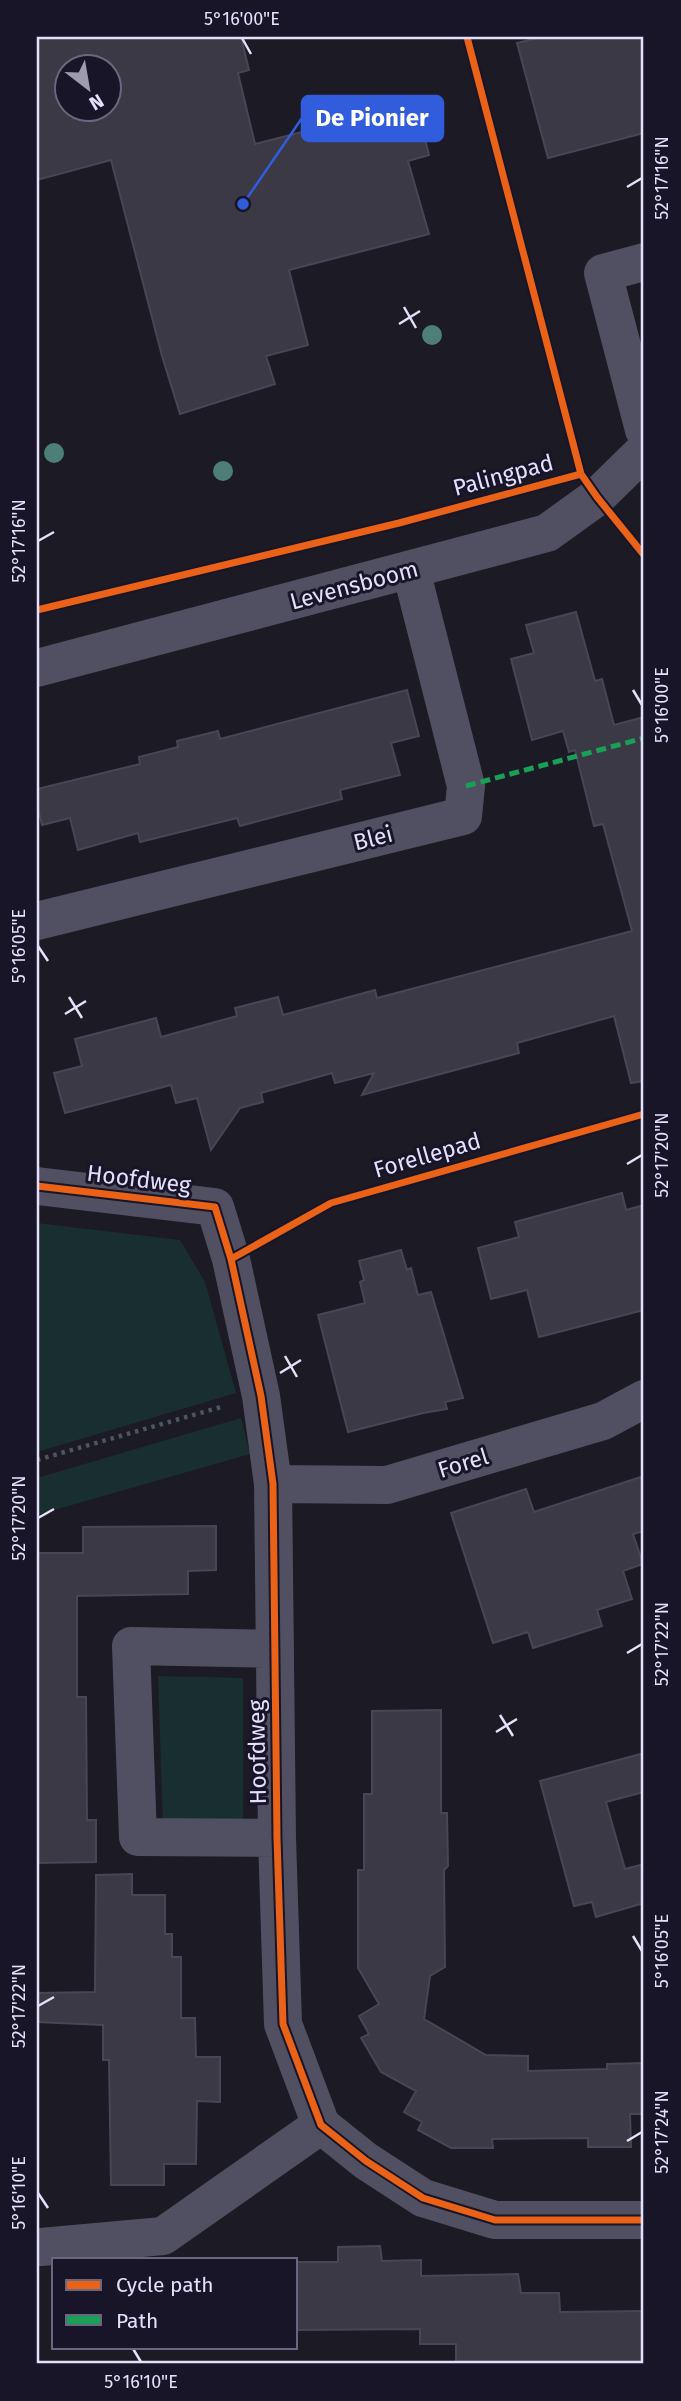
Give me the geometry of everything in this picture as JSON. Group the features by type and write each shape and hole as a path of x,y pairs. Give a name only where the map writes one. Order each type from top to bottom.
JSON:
{"street":[{"path":"644,262 603,273 644,430"},
{"name":"Levensboom","path":"37,668 547,533 597,498 644,451"},
{"name":"Blei","path":"37,921 463,816 466,786 411,570"},
{"name":"Hoofdweg","path":"37,1186 215,1207 231,1259 261,1396 273,1484 277,1838 283,2024 321,2125"},
{"name":"Forel","path":"273,1484 387,1485 603,1421 644,1399"},
{"name":"Hoofdweg","path":"275,1649 131,1646 138,1838 277,1838"},
{"path":"41,2247 163,2236 321,2125 366,2161 423,2198 495,2220 644,2220"}],"path":[{"path":"37,1460 261,1396"}],"green space":[{"path":"37,1223 180,1240 205,1282 236,1393 37,1452"},
{"path":"241,1418 250,1454 37,1515 37,1478"},
{"path":"158,1676 243,1678 243,1821 163,1823"}],"building":[{"path":"37,37 241,37 249,70 238,73 255,144 416,103 429,155 408,161 429,234 289,270 308,345 266,356 275,384 180,414 162,356 111,160 37,180"},
{"path":"542,37 644,37 644,133 548,158 517,43"},
{"path":"576,612 595,681 602,679 614,725 644,717 644,1081 631,1083 614,1016 517,1043 519,1053 362,1095 374,1073 335,1083 332,1073 261,1093 263,1102 240,1108 211,1150 197,1098 176,1103 171,1085 65,1113 54,1073 82,1066 75,1039 156,1018 161,1037 237,1016 235,1008 278,997 283,1015 375,990 377,998 632,931 603,824 594,826 575,750 569,752 563,731 532,740 511,659 534,653 526,625"},
{"path":"407,690 419,736 391,743 400,775 340,790 342,799 240,826 237,818 140,842 138,833 78,850 70,818 42,825 37,789 140,764 139,757 178,747 177,741 218,731 220,739"},
{"path":"622,1193 626,1210 644,1205 644,1310 539,1337 527,1290 491,1299 478,1248 519,1237 515,1222"},
{"path":"401,1250 407,1270 411,1268 418,1295 431,1292 463,1398 445,1402 447,1409 348,1432 318,1315 365,1303 360,1282 364,1280 359,1261"},
{"path":"644,1476 644,1531 633,1534 643,1564 623,1571 632,1599 597,1610 602,1626 533,1648 528,1632 493,1643 451,1513 526,1489 534,1512"},
{"path":"216,1526 216,1570 188,1571 188,1594 77,1596 77,1697 86,1697 87,1820 96,1820 96,1862 37,1863 37,1553 83,1553 83,1527"},
{"path":"441,1710 441,1813 447,1813 448,1866 444,1870 445,1967 430,1976 424,2019 486,2055 528,2056 528,2071 607,2069 607,2064 644,2063 644,2114 630,2114 631,2147 588,2147 588,2138 492,2139 493,2148 451,2148 418,2130 422,2122 404,2112 416,2091 381,2072 361,2038 369,2034 359,2016 379,2004 358,1968 358,1870 364,1870 364,1794 372,1794 372,1711"},
{"path":"644,1753 644,1792 606,1802 625,1869 644,1864 644,1903 596,1917 592,1902 574,1906 540,1781"},
{"path":"132,1874 132,1895 165,1895 165,1934 172,1934 172,1957 181,1957 181,2018 195,2018 196,2057 220,2057 220,2102 197,2101 196,2164 164,2164 164,2185 111,2185 109,2060 103,2060 103,2025 37,2022 37,1993 95,1992 96,1875"},
{"path":"380,2246 382,2261 421,2260 421,2276 518,2274 521,2293 559,2293 560,2312 644,2311 644,2364 456,2363 456,2344 420,2344 420,2329 298,2330 298,2262 338,2262 338,2247"}],"marked path":[{"path":"466,786 644,738"}],"cycle path":[{"path":"467,37 581,474 644,555"},
{"name":"Palingpad","path":"37,610 399,523 581,474"},
{"name":"Forellepad","path":"231,1259 331,1203 644,1114"},
{"path":"37,1186 215,1207 231,1259 261,1396 273,1484 277,1838 283,2024 321,2125 366,2161 423,2198 495,2220 644,2220"}],"place":[{"name":"De Pionier","path":"243,204"}]}
